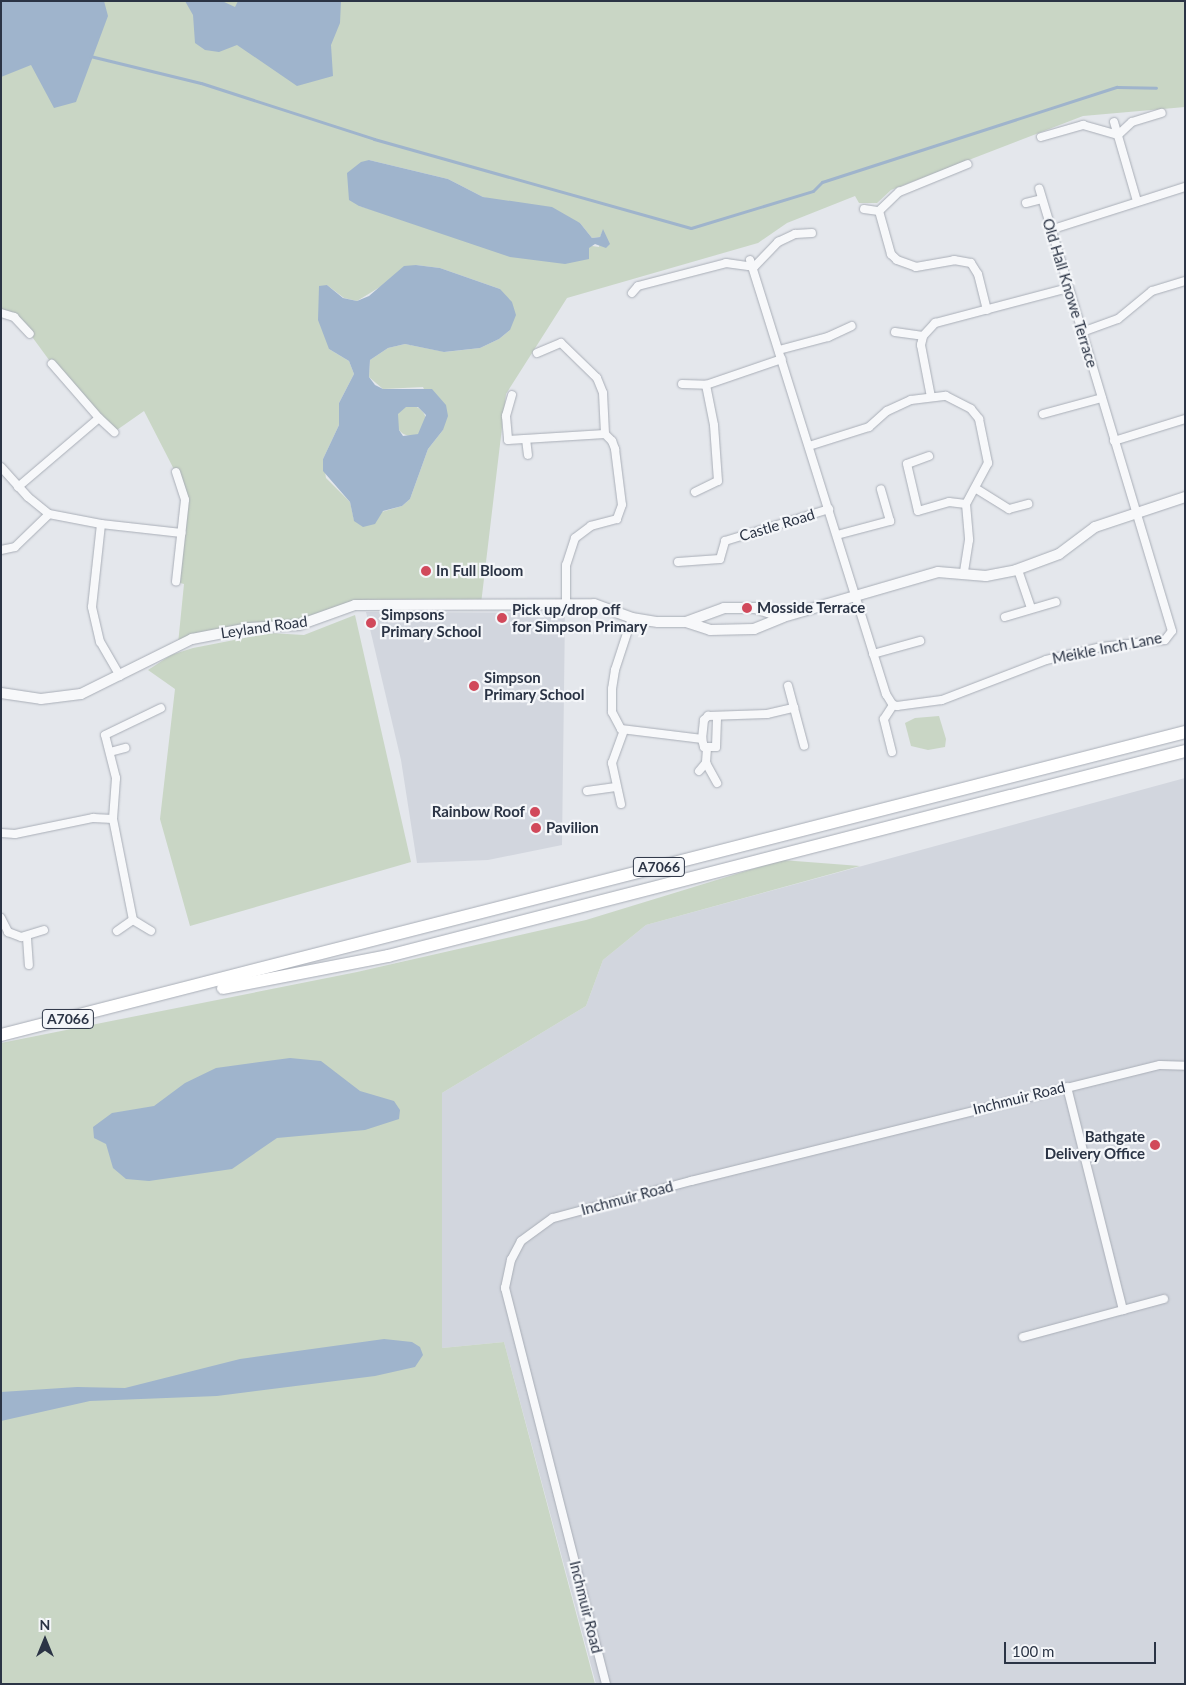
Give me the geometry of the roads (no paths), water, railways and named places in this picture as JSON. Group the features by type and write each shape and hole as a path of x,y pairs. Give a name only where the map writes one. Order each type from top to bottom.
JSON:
{"main road":[{"name":"A7066","path":"1,1035 134,1004 1185,732"},
{"name":"A7066","path":"134,1004 294,976 388,956 1185,750"}],"street":[{"path":"1118,135 1132,122 1162,113"},
{"path":"1114,122 1137,202"},
{"path":"1041,137 1083,125 1118,135"},
{"path":"879,211 899,192 968,164"},
{"path":"1050,230 1185,187"},
{"name":"Old Hall Knowe Terrace","path":"1039,189 1135,512"},
{"path":"1026,203 1042,199"},
{"path":"864,209 879,211"},
{"path":"879,211 891,254 897,260 916,267 954,260 970,263 978,274 987,310"},
{"path":"632,293 638,286 726,263 752,263 778,242 795,234 812,233"},
{"name":"Castle Road","path":"752,263 856,598"},
{"path":"1082,332 1118,319 1152,291 1185,281"},
{"path":"931,397 921,345 923,336 935,323 1068,288"},
{"path":"1,313 14,317 30,334"},
{"path":"779,350 828,337 852,326"},
{"path":"895,332 923,336"},
{"path":"537,353 562,343 597,378 603,393 605,434 614,444 622,511 618,519 591,526 574,538 566,564 566,603"},
{"path":"682,384 706,385 782,359"},
{"path":"52,364 99,418 114,432"},
{"path":"695,492 718,481 714,424 706,385"},
{"path":"512,395 506,416 508,440 605,434"},
{"path":"809,446 869,427 897,405 931,397 946,396 961,402 979,420 988,463 966,504 968,540 964,574"},
{"path":"1043,414 1102,398"},
{"path":"18,487 99,418"},
{"path":"1114,441 1185,419"},
{"path":"526,439 528,455"},
{"path":"929,456 907,464 918,510 950,502 966,504"},
{"path":"1,467 18,487 49,514 101,524 181,533"},
{"path":"176,472 185,500 176,582"},
{"path":"974,488 1009,509 1028,504"},
{"path":"837,535 890,521 881,489"},
{"name":"Leyland Road","path":"1,693 33,698 61,698 81,694 192,639 249,628 299,625 355,605 597,604 632,618 686,622 710,630 733,632 759,628 783,617 856,598 938,572 986,576 1018,570 1060,554 1089,530 1135,512 1185,497"},
{"name":"Castle Road","path":"678,562 720,559 726,541 829,509"},
{"name":"Meikle Inch Lane","path":"892,706 942,700 1071,653 1165,640 1172,631 1172,626 1135,512"},
{"path":"1,550 15,547 49,514"},
{"path":"101,524 92,614 100,642 120,676"},
{"path":"1018,570 1030,608"},
{"path":"856,598 892,706 884,719 892,752"},
{"path":"1005,617 1030,608 1056,602"},
{"name":"Leyland Road","path":"686,622 724,608 755,608 783,617"},
{"path":"632,618 615,670 612,698 614,717 624,730 702,739"},
{"path":"874,654 920,640"},
{"path":"788,686 804,746"},
{"path":"150,931 132,920 113,819 117,789 105,735 160,708"},
{"path":"717,716 716,746 707,748 702,746 705,718 717,716 767,714 794,708"},
{"path":"621,804 612,763 624,730"},
{"path":"110,752 125,748"},
{"path":"707,748 706,763 717,783"},
{"path":"699,771 706,763"},
{"path":"587,791 616,787"},
{"path":"1,833 15,834 93,818 113,819"},
{"path":"1,918 8,932 27,938 44,930"},
{"path":"117,931 132,920"},
{"path":"27,938 29,965"},
{"name":"Inchmuir Road","path":"606,1684 505,1288 511,1260 521,1241 553,1218 1067,1087 1160,1065 1185,1066"},
{"path":"1067,1087 1123,1310"},
{"path":"1023,1337 1164,1299"}],"water":[{"path":"1,1 104,1 108,16 76,102 54,108 31,65 1,77"},
{"path":"185,1 222,1 235,7 238,1 341,1 340,23 331,45 333,76 297,86 237,45 219,52 205,50 195,43 193,15"},
{"path":"369,160 448,179 483,197 552,207 580,223 592,238 600,237 603,229 610,244 606,248 595,244 589,248 589,259 565,264 510,257 359,206 349,200 347,173 361,162"},
{"path":"416,265 440,268 500,289 512,302 516,315 510,330 499,339 480,348 444,352 405,344 388,348 370,360 369,377 375,385 383,389 432,389 446,405 448,416 443,430 428,449 410,499 402,506 383,511 375,524 363,527 354,521 350,502 323,471 323,459 339,425 339,403 354,374 349,361 329,349 318,320 319,286 327,285 343,298 357,301 369,296 404,266","holes":["406,407 418,407 426,415 418,434 403,436 399,430 398,414"]},
{"path":"290,1058 321,1061 360,1091 394,1101 400,1110 399,1119 365,1130 277,1138 232,1169 149,1181 126,1179 113,1168 106,1144 94,1138 93,1127 112,1113 154,1106 185,1083 216,1068"},
{"path":"384,1339 412,1342 420,1347 423,1355 415,1367 375,1376 217,1396 90,1401 1,1421 1,1392 77,1387 125,1388 240,1359"}],"waterway":[{"path":"90,56 201,83 374,139 691,228 813,191 822,182 1117,87 1156,88"}],"place":[{"name":"In Full Bloom","path":"426,571"},
{"name":"Mosside Terrace","path":"747,608"},
{"name":"Pick up/drop off for Simpson Primary","path":"502,618"},
{"name":"Simpsons Primary School","path":"371,623"},
{"name":"Simpson Primary School","path":"474,686"},
{"name":"Rainbow Roof","path":"535,812"},
{"name":"Pavilion","path":"536,828"},
{"name":"Bathgate Delivery Office","path":"1155,1145"}]}
